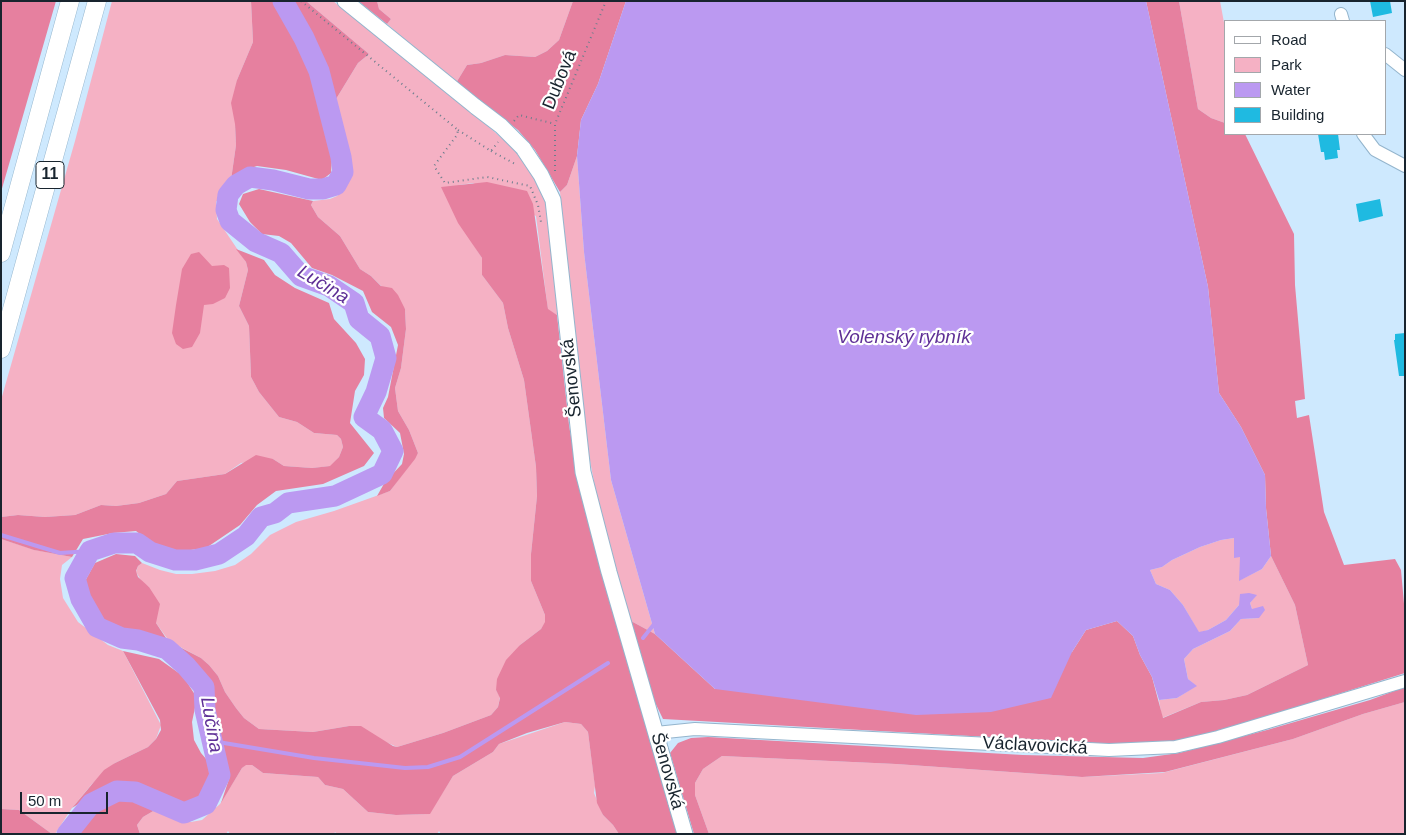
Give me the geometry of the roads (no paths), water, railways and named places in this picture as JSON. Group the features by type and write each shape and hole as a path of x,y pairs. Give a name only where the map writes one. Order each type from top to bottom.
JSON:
{"highway":[{"name":"11","path":"1,253 70,1"},
{"name":"11","path":"1,349 97,1"}],"main road":[{"name":"Šenovská","path":"345,1 501,126 527,155 541,175 553,200 583,472 607,565 685,834"}],"street":[{"path":"1386,55 1405,70"},
{"path":"1364,135 1375,150 1405,166"},
{"name":"Václavovická","path":"656,732 695,729 1109,750 1175,747 1218,737 1405,681"}],"water":[{"name":"Volenský rybník","path":"626,1 1146,1 1208,287 1219,393 1241,427 1265,475 1271,556 1262,569 1239,581 1240,557 1234,558 1234,538 1200,547 1172,560 1162,567 1150,570 1156,584 1170,590 1183,605 1199,632 1208,630 1226,620 1239,605 1240,594 1249,593 1257,595 1250,603 1252,609 1263,606 1265,610 1259,618 1241,619 1230,631 1193,649 1184,659 1188,679 1197,686 1177,698 1159,700 1152,677 1140,655 1133,636 1117,621 1086,630 1072,652 1051,698 991,712 916,715 715,689 655,634 611,480 584,252 577,156 581,120 598,84"}],"waterway":[{"name":"Lučina","path":"67,834 91,804 117,791 135,792 184,813 206,804 220,775 205,710 204,687 186,666 167,649 138,640 122,638 97,627 81,599 75,578 90,551 114,543 137,543 150,552 175,560 195,560 219,554 246,536 261,517 275,513 288,503 335,496 382,474 393,451 382,430 364,417 376,392 386,358 380,336 359,319 354,303 329,286 301,276 281,253 256,242 230,221 226,210 228,195 236,185 250,177 273,180 309,189 323,189 336,185 343,172 341,157 319,71 304,38 283,1"},
{"path":"1,535 60,553 90,551"},
{"path":"643,638 655,623"},
{"path":"212,741 314,758 405,768 428,767 460,757 608,663"}]}
